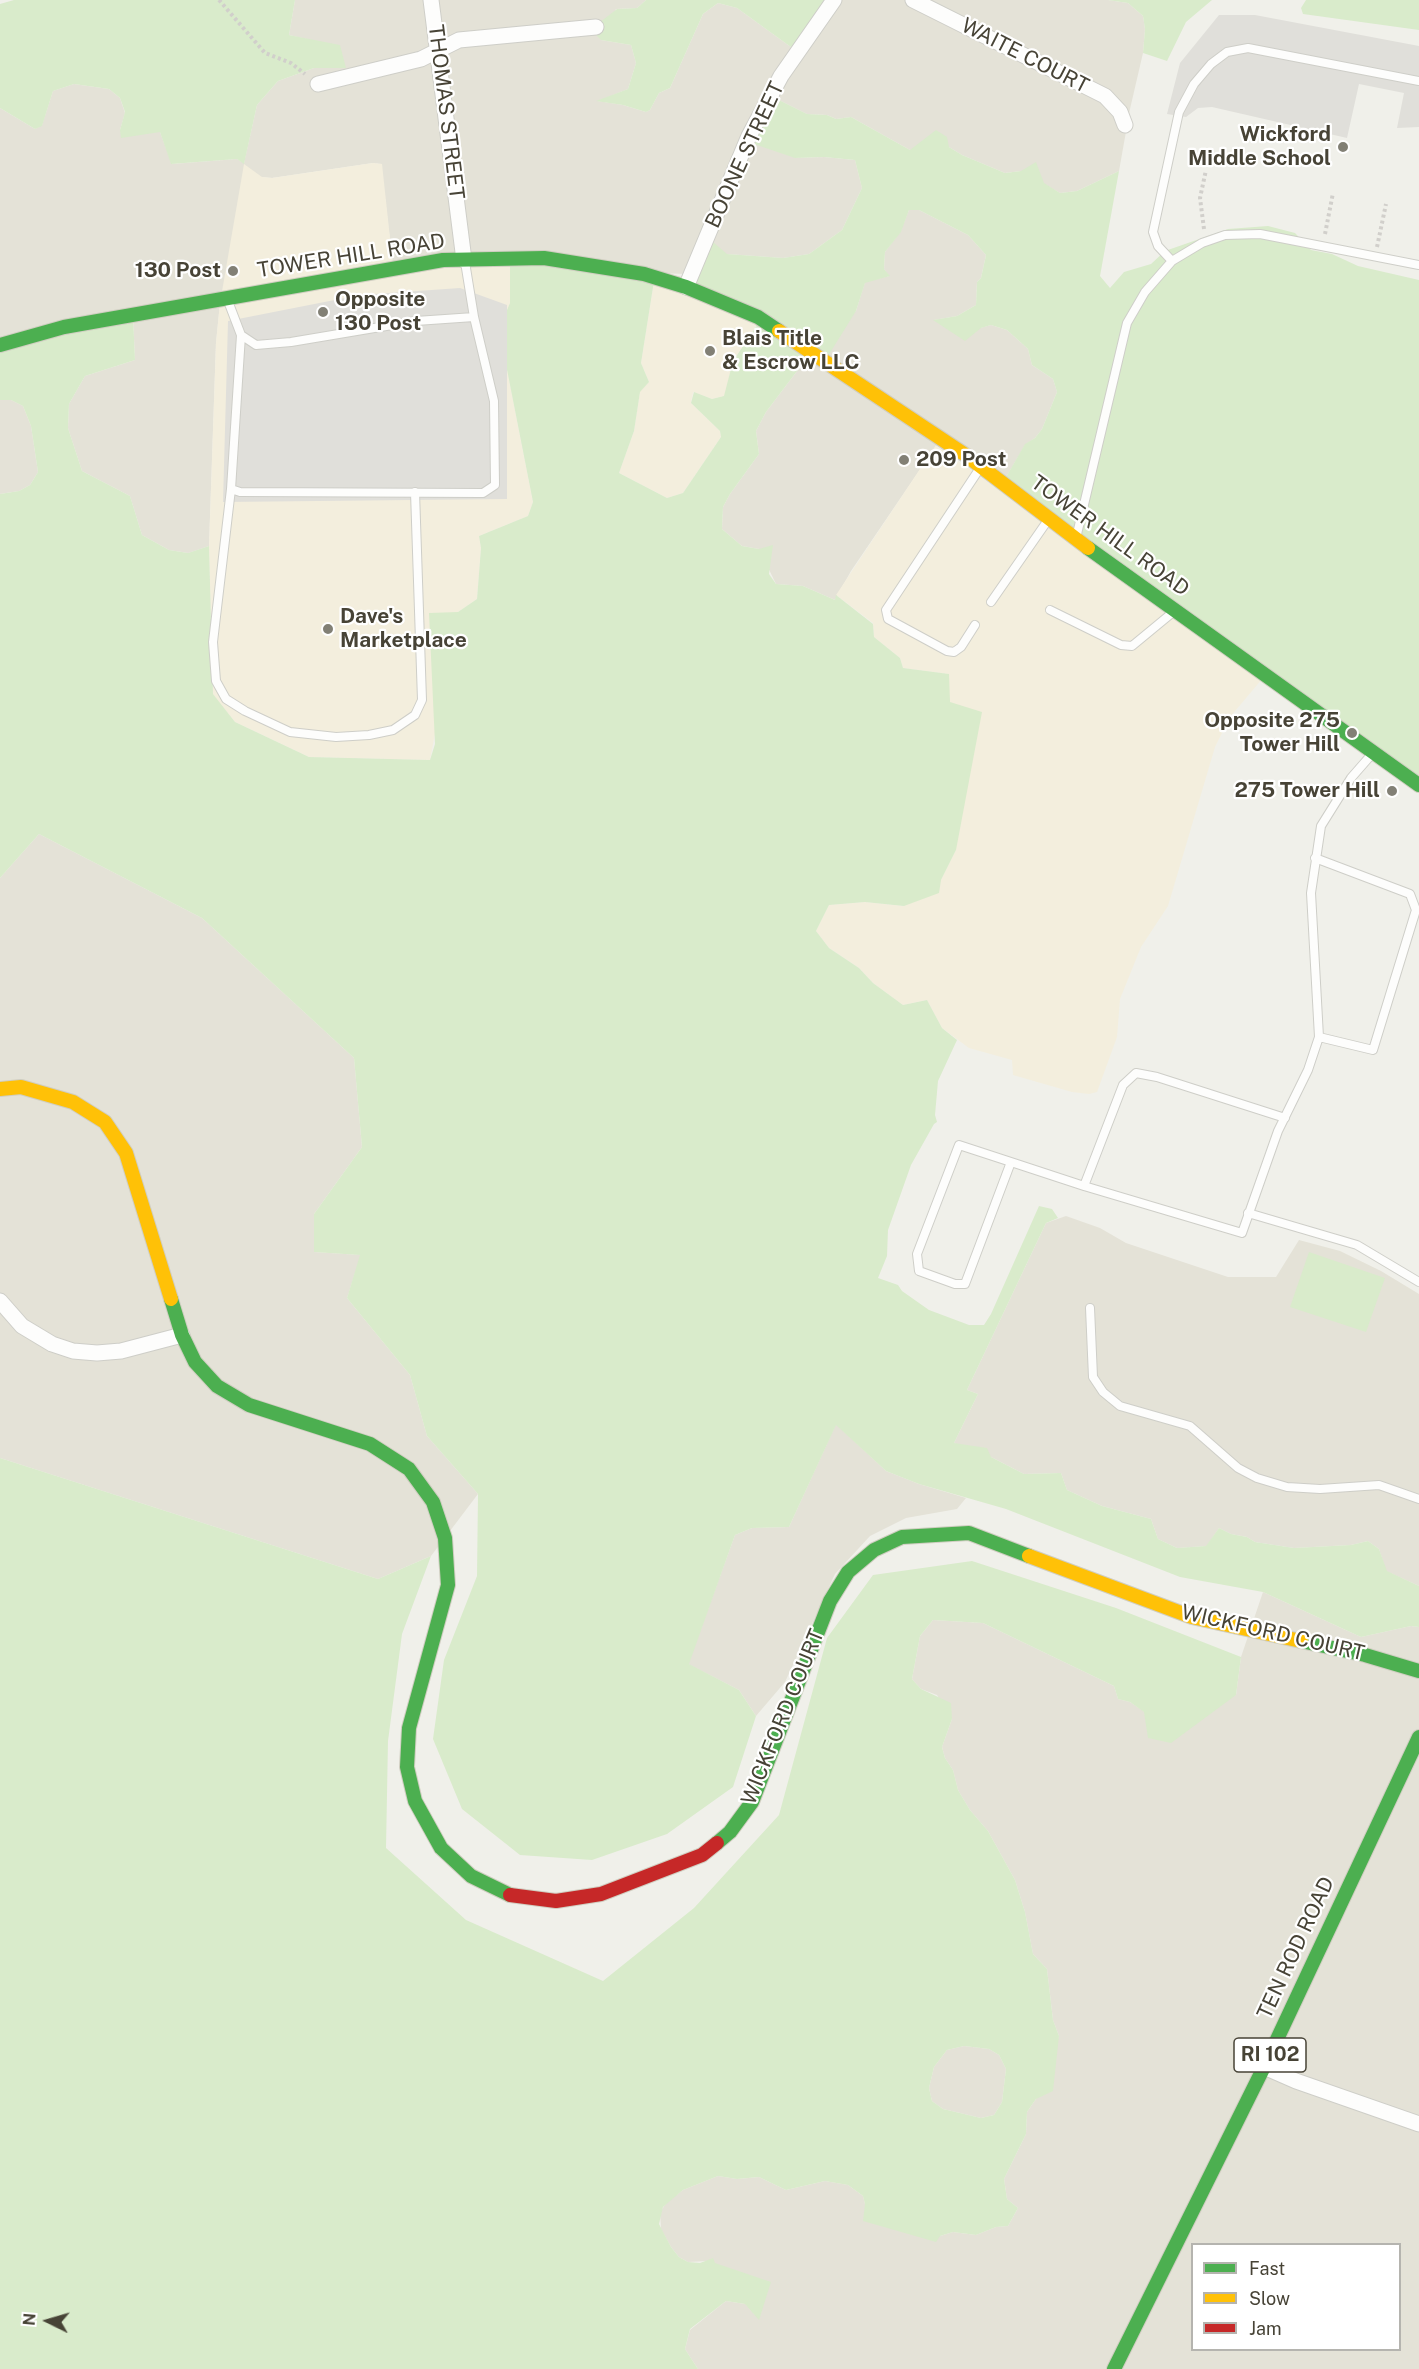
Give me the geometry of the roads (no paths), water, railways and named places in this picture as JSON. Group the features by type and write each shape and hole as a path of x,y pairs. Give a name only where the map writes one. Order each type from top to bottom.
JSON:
{"main road":[{"name":"TOWER HILL ROAD","path":"0,345 64,327 442,260 544,258 644,274 686,286 758,317 981,467 1076,539 1419,785"},
{"name":"WICKFORD COURT","path":"0,1089 21,1087 73,1102 105,1122 126,1153 182,1335 195,1362 217,1386 249,1405 370,1444 409,1469 433,1502 445,1538 448,1585 409,1728 407,1767 415,1801 441,1848 471,1876 509,1895 556,1901 602,1894 702,1856 730,1833 752,1802 830,1601 848,1572 874,1550 902,1537 969,1533 1192,1617 1365,1655 1419,1671"},
{"name":"TEN ROD ROAD","path":"1114,2369 1264,2067 1419,1737"}],"street":[{"name":"THOMAS STREET","path":"431,0 464,260"},
{"name":"BOONE STREET","path":"686,286 748,136 781,76 834,0"},
{"name":"WAITE COURT","path":"913,0 1105,96 1120,112 1125,125"},
{"path":"318,84 421,59 459,40 596,27"},
{"path":"0,1301 22,1326 52,1344 73,1351 97,1353 121,1351 182,1335"},
{"path":"1264,2067 1296,2081 1419,2124"}],"lane":[{"path":"1172,261 1158,246 1153,232 1179,112 1194,84 1211,64 1227,52 1248,48 1419,81"},
{"path":"1076,539 1126,323 1145,292 1172,261 1205,242 1225,235 1260,234 1419,265"},
{"path":"231,489 240,492 483,493 495,485 494,401 474,316 464,260"},
{"path":"227,297 241,335 231,489 213,642 216,681 226,699 245,711 290,732 336,737 369,735 393,730 415,715 422,700 415,492"},
{"path":"241,335 256,345 291,342 416,321 474,316"},
{"path":"975,625 961,647 954,652 947,651 888,619 886,610 981,467"},
{"path":"991,602 1049,519"},
{"path":"1050,610 1121,645 1132,646 1176,610"},
{"path":"1011,1162 965,1284 955,1284 919,1271 917,1254 959,1145 1011,1162 1084,1186 1242,1233 1285,1118 1308,1070 1318,1037 1311,893 1314,858 1321,826 1351,778 1373,753"},
{"path":"1314,858 1410,894 1416,910 1372,1050 1318,1037"},
{"path":"1084,1186 1123,1085 1136,1073 1157,1077 1285,1118"},
{"path":"1248,1213 1357,1245 1419,1282"},
{"path":"1090,1308 1093,1377 1103,1392 1120,1406 1190,1426 1238,1468 1257,1478 1287,1486 1320,1489 1379,1485 1419,1499"}],"place":[{"name":"Wickford Middle School","path":"1343,147"},
{"name":"130 Post","path":"233,271"},
{"name":"Opposite 130 Post","path":"323,312"},
{"name":"Blais Title & Escrow LLC","path":"710,351"},
{"name":"209 Post","path":"904,460"},
{"name":"Dave's Marketplace","path":"328,629"},
{"name":"Opposite 275 Tower Hill","path":"1352,733"},
{"name":"275 Tower Hill","path":"1392,791"}]}
